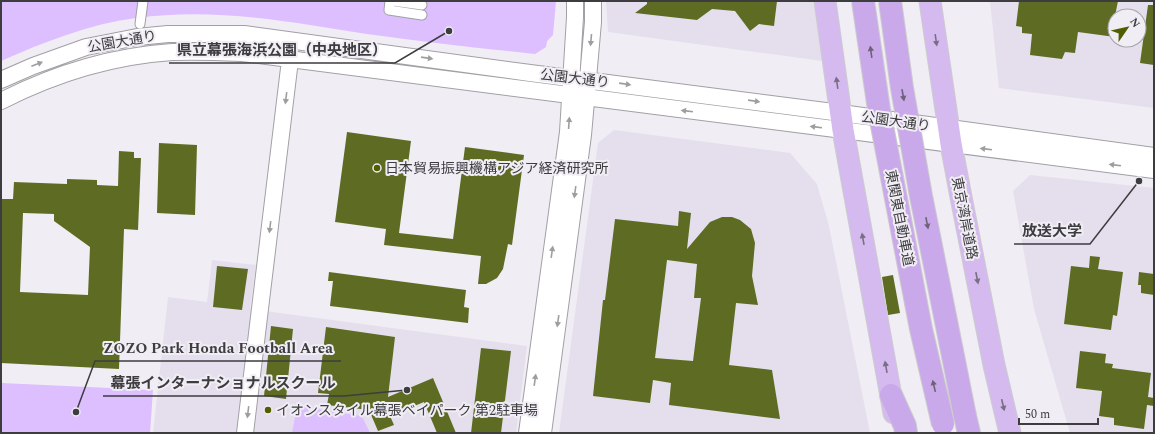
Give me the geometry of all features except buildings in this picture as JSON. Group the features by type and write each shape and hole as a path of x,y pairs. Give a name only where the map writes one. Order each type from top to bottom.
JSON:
{"highway":[{"path":"825,1 842,122 898,433"},
{"name":"東関東自動車道","path":"863,1 879,110 921,329 944,429"},
{"name":"東関東自動車道","path":"890,1 909,127 967,425"},
{"name":"東京湾岸道路","path":"930,1 950,136 992,358 1010,433"},
{"path":"891,395 906,433"}],"street":[{"path":"140,24 143,1"},
{"path":"422,5 392,1 389,10 422,15"},
{"path":"543,433 583,135 578,97 572,78 575,1"},
{"path":"527,433 568,132 578,97 588,79 593,22 593,1"},
{"name":"公園大通り","path":"1,80 33,66 86,47 137,37 168,34 244,34 588,79 842,122"},
{"name":"公園大通り","path":"1,101 28,88 76,69 142,56 172,52 242,53 578,97 842,122 950,136 1154,156"},
{"path":"245,433 290,60"},
{"name":"公園大通り","path":"950,136 1154,170"}],"shaded area":[{"path":"1,1 556,1 553,35 547,41 546,47 535,54 409,40 252,17 195,14 136,18 84,29 1,61"},
{"path":"606,1 815,1 822,61 608,32"},
{"path":"990,1 1154,1 1154,108 999,88"},
{"path":"614,130 790,153 817,184 829,226 870,433 559,433 598,143"},
{"path":"1030,175 1154,188 1154,433 1070,433 1034,309 1013,191"},
{"path":"212,260 256,265 250,309 527,346 516,433 153,433 168,297 207,302"},
{"path":"1,383 153,390 150,433 1,433"},
{"path":"297,406 362,416 370,433 292,433"}],"place":[{"name":"県立幕張海浜公園（中央地区）","path":"449,31"},
{"name":"日本貿易振興機構アジア経済研究所","path":"377,168"},
{"name":"放送大学","path":"1139,181"},
{"name":"幕張インターナショナルスクール","path":"407,390"},
{"name":"イオンスタイル幕張ベイパーク 第2駐車場","path":"268,410"},
{"name":"ZOZO Park Honda Football Area","path":"76,412"}]}
